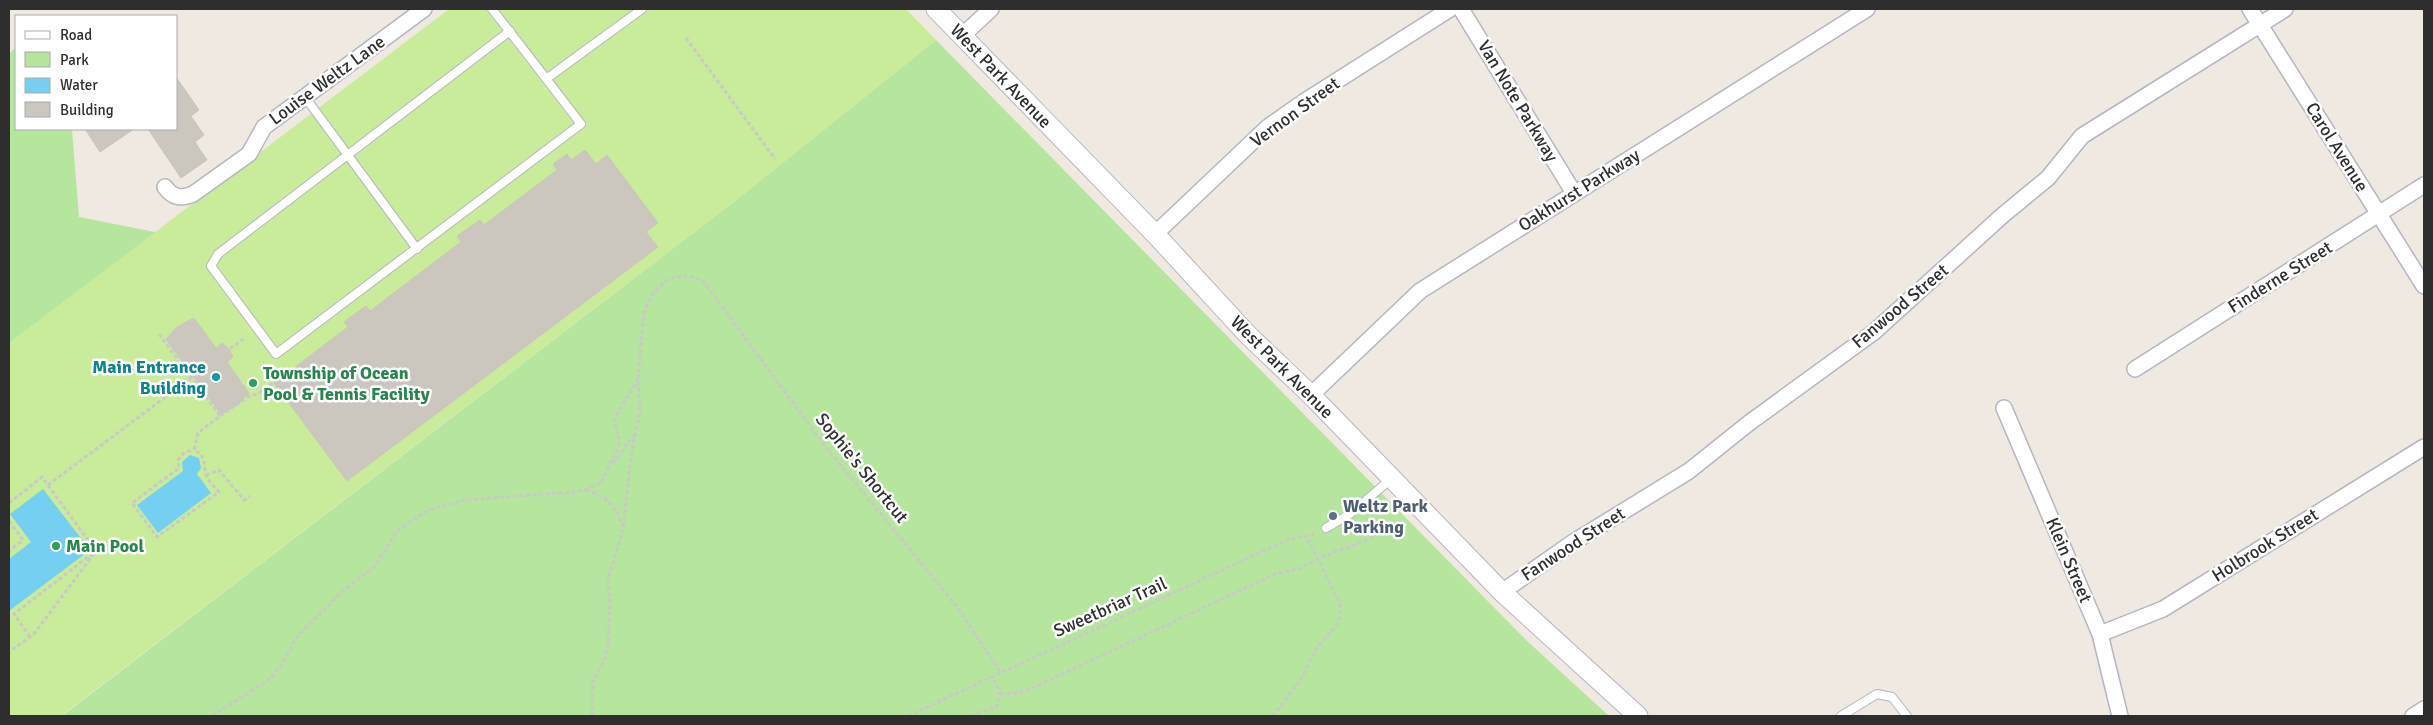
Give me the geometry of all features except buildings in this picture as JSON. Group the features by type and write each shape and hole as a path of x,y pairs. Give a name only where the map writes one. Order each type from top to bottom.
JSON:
{"street":[{"name":"Louise Weltz Lane","path":"166,187 176,197 184,198 193,194 249,154 264,127 424,9"},
{"name":"West Park Avenue","path":"936,9 1155,234 1248,335 1311,395 1502,592 1638,716"},
{"path":"962,36 991,9"},
{"name":"Vernon Street","path":"1155,234 1268,127 1305,101 1450,9"},
{"name":"Van Note Parkway","path":"1461,9 1574,193"},
{"name":"Oakhurst Parkway","path":"1311,395 1420,291 1867,9"},
{"name":"Carol Avenue","path":"2250,9 2424,286"},
{"name":"Fanwood Street","path":"1502,592 1572,543 1689,471 1749,423 1874,332 2003,215 2048,178 2082,136 2285,9"},
{"name":"Finderne Street","path":"2135,369 2424,185"},
{"name":"Klein Street","path":"2004,408 2100,634 2120,716"},
{"name":"Holbrook Street","path":"2100,634 2163,609 2424,446"},
{"path":"2413,716 2424,709"}],"lane":[{"path":"492,9 510,31 581,124 276,354 211,266 218,254 510,31"},
{"path":"546,79 642,9"},
{"path":"305,97 417,249"},
{"path":"1326,528 1350,514 1392,478"},
{"path":"1841,716 1877,694 1892,697 1907,716"}],"path":[{"path":"686,38 775,159"},
{"name":"Sophie's Shortcut","path":"638,378 644,314 652,294 665,280 672,277 687,275 703,280 825,446 958,608 1000,672"},
{"path":"159,334 220,416"},
{"path":"48,485 243,339"},
{"path":"592,716 593,681 604,661 608,646 610,604 608,579 623,529 631,456 637,432 640,402 638,378"},
{"path":"212,716 270,679 281,666 296,638 344,590 375,566 397,531 417,517 431,510 465,500 585,490 601,483 609,468 619,440 614,419 638,378"},
{"path":"194,450 198,433 249,396 258,394 275,381"},
{"path":"609,468 637,432"},
{"path":"194,450 201,454 206,463 206,475 219,492 157,537 132,503 178,468 178,460 185,452 194,450"},
{"path":"206,475 219,470 244,500 250,496"},
{"path":"9,503 42,477 96,551"},
{"path":"585,490 600,495 612,504 620,517 623,529"},
{"path":"9,521 23,540 9,551"},
{"path":"1000,694 1018,693 1037,686 1275,574 1301,568 1319,558 1365,541 1399,522"},
{"name":"Sweetbriar Trail","path":"908,716 1287,540 1306,536 1326,528"},
{"path":"1273,716 1301,679 1316,649 1336,626 1340,616 1340,603 1319,558 1306,536"},
{"path":"9,652 30,637 96,551"},
{"path":"30,637 14,614 96,551"},
{"path":"971,716 997,706 1000,694 992,676"}],"green space":[{"name":"Township of Ocean Pool & Tennis Facility","path":"449,9 906,9 936,40 735,201 61,716 9,716 9,343"},
{"path":"936,40 1526,640 1609,716 62,716 735,201"},
{"path":"15,48 15,130 72,130 79,217 155,232 162,238 9,496 9,54"}],"water":[{"path":"190,455 199,458 201,468 197,474 211,493 158,533 137,505 183,471 182,462"},
{"name":"Main Pool","path":"43,489 90,550 9,611 9,559 31,542 10,514"}],"place":[{"name":"Main Entrance Building","path":"216,377"},
{"name":"Township of Ocean Pool & Tennis Facility","path":"253,383"},
{"name":"Weltz Park Parking","path":"1333,516"},
{"name":"Main Pool","path":"56,546"}]}
